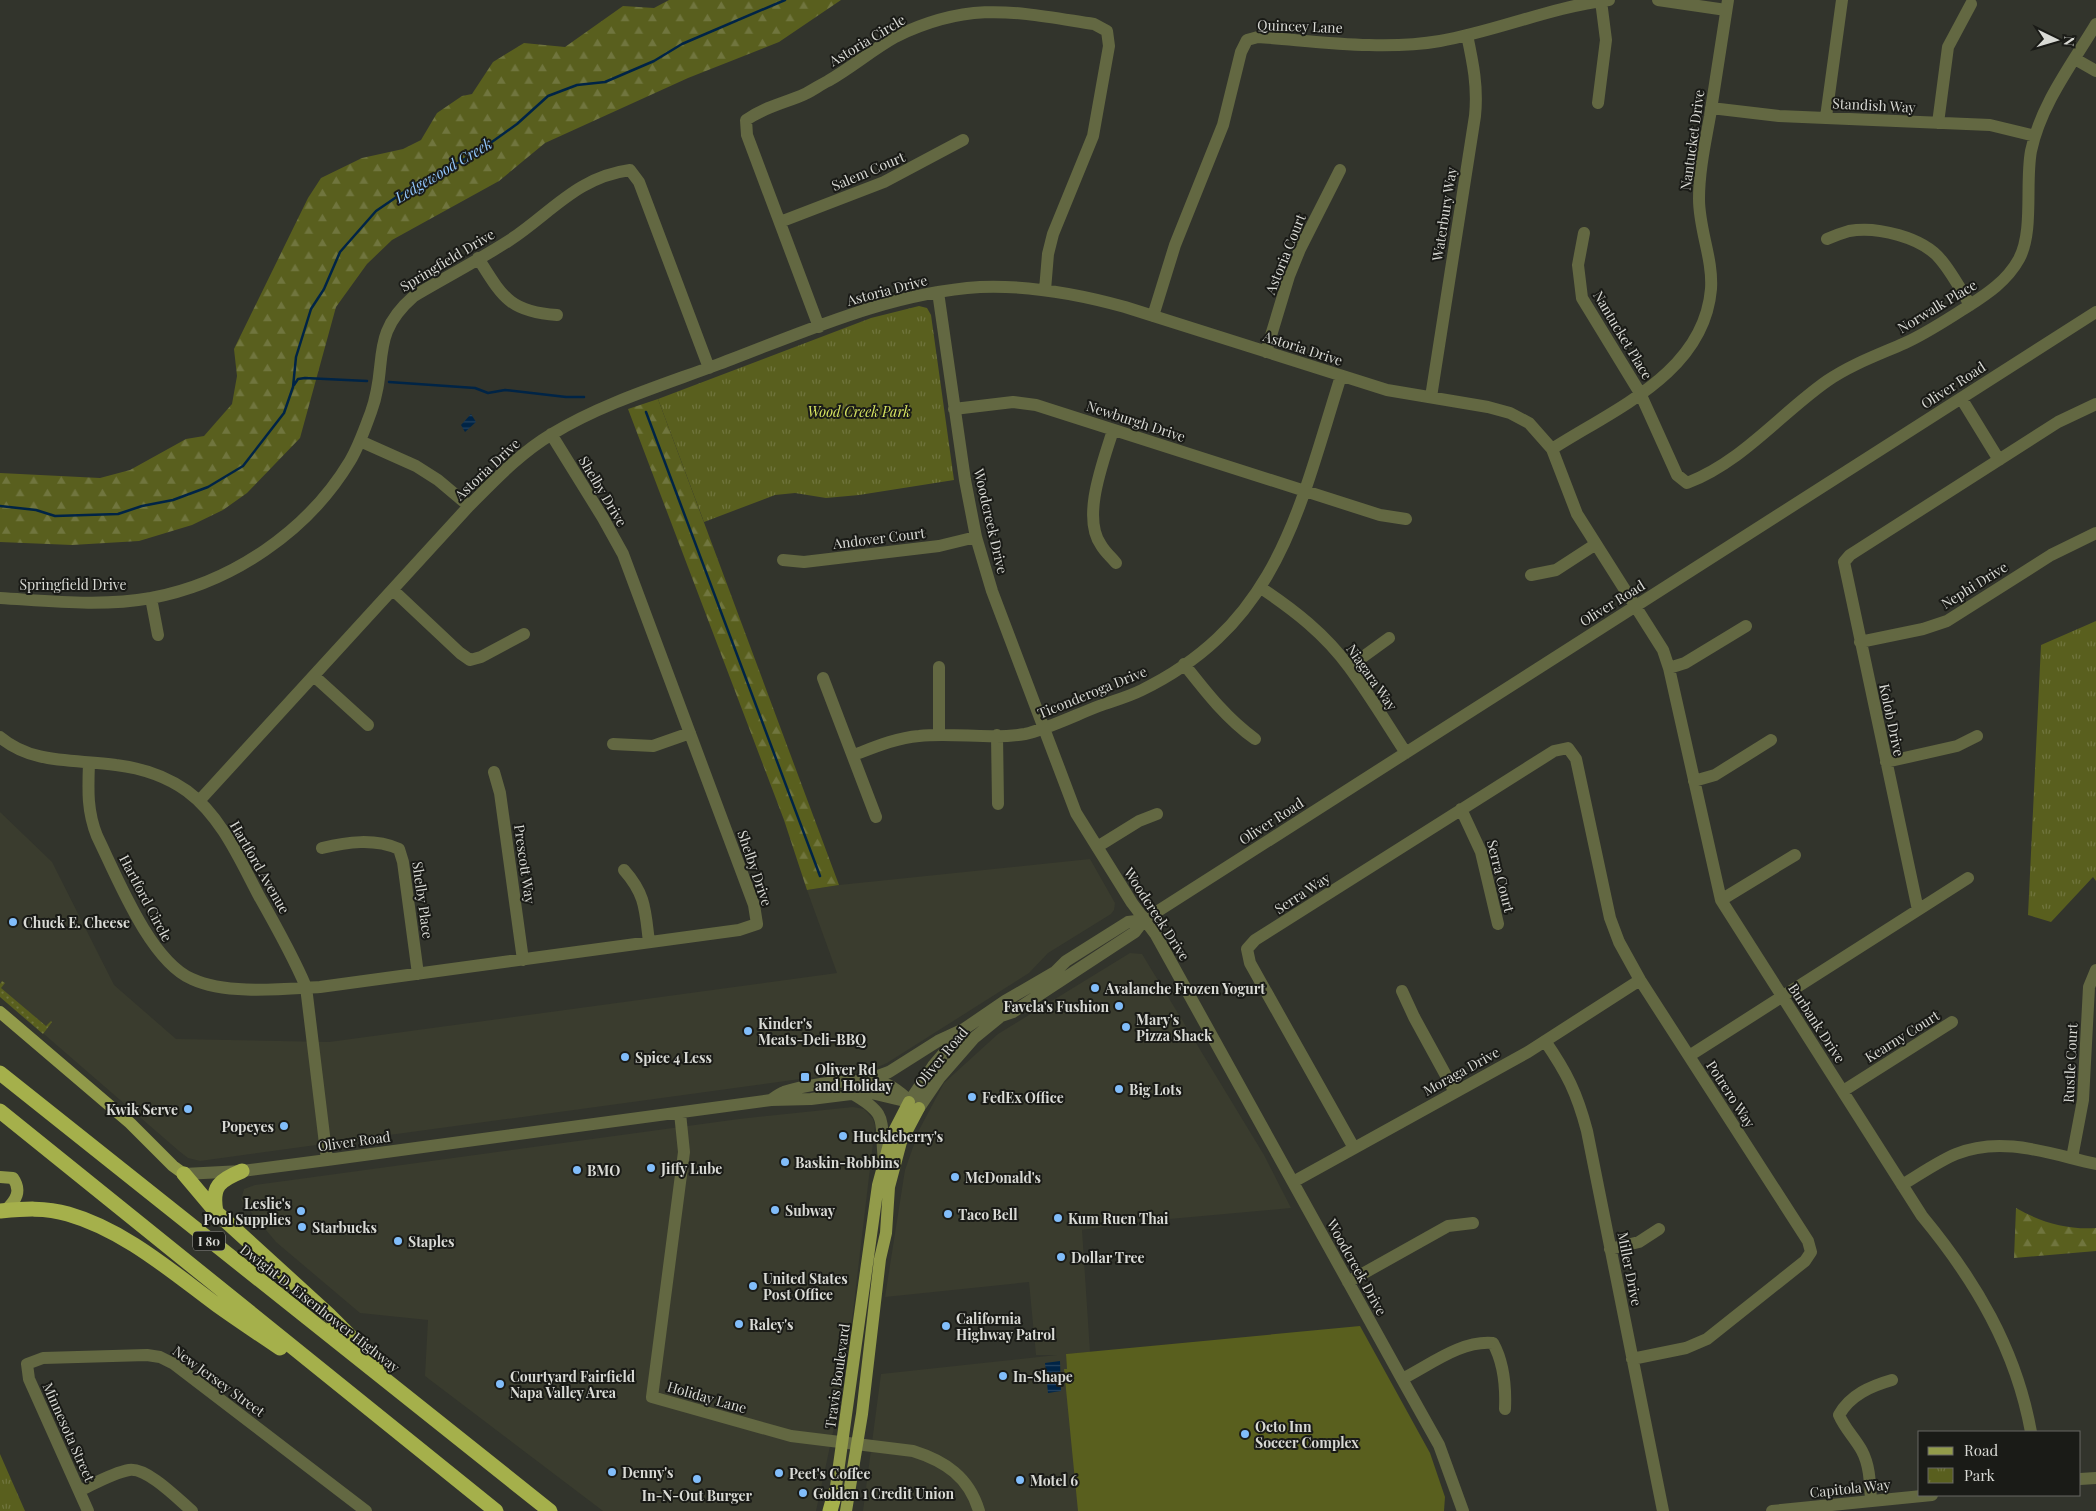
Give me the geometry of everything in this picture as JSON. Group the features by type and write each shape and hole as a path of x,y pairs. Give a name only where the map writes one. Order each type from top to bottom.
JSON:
{"highway":[{"name":"Dwight D. Eisenhower Highway","path":"0,1074 319,1329 551,1509"},
{"name":"I 80","path":"0,1111 364,1407 496,1511"},
{"path":"216,1212 213,1198 216,1188 225,1178 242,1170"},
{"path":"184,1174 216,1212 329,1315 419,1406"},
{"path":"3,1211 27,1208 67,1213 96,1223 116,1234 364,1407"},
{"path":"424,1455 480,1511"},
{"path":"830,1511 835,1493"}],"main road":[{"path":"0,1012 130,1123 173,1166 184,1174"},
{"name":"Travis Boulevard","path":"834,1511 835,1493 884,1160 898,1122 914,1105"},
{"name":"Travis Boulevard","path":"846,1511 874,1322 890,1187 901,1142 914,1105"},
{"path":"0,1177 13,1178 18,1185 18,1195 3,1211"}],"street":[{"path":"1598,103 1606,40 1605,0"},
{"name":"Quincey Lane","path":"1153,316 1174,245 1223,126 1241,52 1247,40 1258,37 1404,45 1440,41 1605,0"},
{"path":"1658,0 1727,5"},
{"path":"1826,118 1842,0"},
{"path":"1938,123 1948,47 1971,4"},
{"name":"Nantucket Drive","path":"1552,449 1640,393 1681,360 1694,341 1705,319 1711,289 1710,270 1699,200 1700,177 1727,5"},
{"name":"Astoria Circle","path":"819,327 747,135 746,120 757,112 805,94 847,70 893,38 924,23 956,13 983,10 1006,11 1094,24 1107,30 1109,46 1101,102 1085,160 1053,234 1048,254 1045,290"},
{"name":"Norwalk Place","path":"1640,393 1666,454 1677,475 1687,483 1699,478 1762,437 1827,381 1863,360 1921,335 1970,305 2006,278 2020,258 2026,233 2028,181 2035,136 2049,100 2096,24"},
{"name":"Waterbury Way","path":"1431,398 1477,96 1475,72 1466,35"},
{"path":"2075,59 2096,72"},
{"name":"Standish Way","path":"1711,108 1750,114 1990,125 2035,136"},
{"name":"Salem Court","path":"780,222 884,182 963,140"},
{"name":"Springfield Drive","path":"0,598 110,602 151,598 207,581 236,568 270,547 317,506 336,484 360,441 376,394 382,341 390,322 401,307 414,296 535,223 560,199 585,183 615,172 630,170 639,182 708,368"},
{"name":"Astoria Court","path":"1266,352 1289,276 1300,249 1340,170"},
{"path":"1827,238 1850,231 1884,232 1901,235 1924,246 1940,258 1970,305"},
{"name":"Nantucket Place","path":"1584,233 1578,264 1582,298 1640,393"},
{"path":"478,258 498,292 514,305 534,313 557,315"},
{"name":"Astoria Drive","path":"199,801 469,506 506,468 551,434 593,412 864,309 900,299 938,292 980,287 1045,290 1092,298 1387,390 1510,413 1529,423 1552,449 1573,507 1636,606"},
{"name":"Woodcreek Drive","path":"938,292 954,408 976,537 992,591 1076,813 1096,847 1156,935 1187,990 1439,1445 1463,1511"},
{"name":"Oliver Road","path":"914,1105 974,1038 1001,1016 1013,1012 1135,932 1144,920 2096,312"},
{"name":"Ticonderoga Drive","path":"854,755 898,738 939,735 1025,734 1140,691 1212,644 1238,618 1261,588 1292,528 1342,376"},
{"path":"1961,398 1999,460"},
{"name":"Newburgh Drive","path":"954,408 1013,402 1036,405 1380,515 1406,519"},
{"name":"Kolob Drive","path":"1918,910 1844,562 1850,555 2058,422 2096,404"},
{"path":"1113,430 1095,494 1094,516 1096,534 1100,545 1116,563"},
{"name":"Shelby Drive","path":"306,987 418,974 739,930 758,924 754,905 623,554 551,434"},
{"path":"360,441 416,466 438,480 469,506"},
{"name":"Nephi Drive","path":"1860,642 1923,629 1947,621 2051,555 2096,533"},
{"name":"Andover Court","path":"784,560 804,562 920,548 976,537"},
{"path":"1531,575 1556,570 1596,544"},
{"name":"Niagara Way","path":"1261,588 1312,626 1349,667 1406,753"},
{"path":"393,590 460,653 470,660 481,657 524,634"},
{"path":"151,598 158,635"},
{"name":"Burbank Drive","path":"1636,606 1663,650 1669,668 1721,900 1902,1186 1922,1216 1951,1251 1991,1314 2017,1377 2031,1431"},
{"path":"1669,668 1685,663 1746,626"},
{"path":"1349,667 1389,638"},
{"path":"1184,664 1229,718 1255,739"},
{"path":"939,667 939,735"},
{"path":"314,676 368,724"},
{"path":"823,678 854,755 876,817"},
{"path":"613,744 653,746 690,733"},
{"path":"997,735 998,804"},
{"path":"1886,762 1957,746 1977,736"},
{"name":"Hartford Avenue","path":"0,737 37,756 58,761 123,766 157,775 176,784 199,801 224,833 298,966 306,987 327,1160"},
{"path":"1694,781 1715,775 1771,740"},
{"name":"Serra Way","path":"1354,1148 1250,963 1247,949 1255,940 1554,751 1568,748"},
{"name":"Potrero Way","path":"1568,748 1576,758 1610,918 1619,942 1640,980 1808,1241 1811,1252 1805,1262 1707,1339 1686,1348 1632,1359"},
{"name":"Hartford Circle","path":"89,763 87,798 90,818 97,836 152,945 170,965 191,979 214,986 306,987"},
{"name":"Prescott Way","path":"494,772 500,792 523,960"},
{"name":"Serra Court","path":"1462,809 1482,852 1498,924"},
{"path":"1096,847 1140,821 1157,814"},
{"name":"Shelby Place","path":"322,848 349,841 387,844 399,849 403,862 418,974"},
{"path":"1721,900 1796,855"},
{"path":"624,870 638,885 645,907 650,942"},
{"path":"1689,1056 1968,878"},
{"name":"Oliver Road","path":"771,1100 784,1092 864,1080 888,1072 938,1042 964,1030 1004,1001 1055,972 1066,961 1128,922 1144,920"},
{"name":"Rustle Court","path":"2072,1158 2084,1100 2089,986 2096,970"},
{"name":"Moraga Drive","path":"1293,1182 1545,1041 1640,980"},
{"path":"1402,991 1455,1092"},
{"name":"Kearny Court","path":"1842,1091 1952,1022"},
{"name":"Oliver Road","path":"914,1105 933,1066 964,1030"},
{"name":"Miller Drive","path":"1545,1041 1569,1077 1580,1102 1663,1511"},
{"name":"Oliver Road","path":"864,1080 887,1084 900,1091 914,1105"},
{"name":"Oliver Road","path":"184,1174 242,1170 327,1160 771,1100 811,1099 867,1092 914,1105"},
{"path":"852,1094 868,1103 880,1113 884,1160"},
{"name":"Holiday Lane","path":"680,1113 684,1152 652,1397 791,1436 913,1451 944,1462 968,1486 979,1511"},
{"path":"1902,1186 1956,1154 1984,1147 2032,1148 2096,1164"},
{"path":"1348,1282 1448,1226 1473,1223"},
{"path":"1610,1249 1639,1242 1659,1229"},
{"path":"1402,1379 1460,1348 1480,1342 1493,1342 1499,1353 1506,1386 1505,1409"},
{"name":"New Jersey Street","path":"27,1364 43,1358 147,1355 160,1357 174,1364 366,1511"},
{"name":"Minnesota Street","path":"27,1364 29,1379 88,1511"},
{"path":"1871,1501 1869,1469 1862,1451 1845,1429 1839,1415 1844,1406 1869,1387 1892,1380"},
{"path":"79,1491 123,1472 139,1471 192,1511"},
{"path":"2081,1479 2096,1478"},
{"name":"Capitola Way","path":"1778,1511 1922,1496"}],"shaded area":[{"path":"0,812 52,862 114,985 176,1039 329,1042 837,973 807,890 839,885 1090,859 1115,903 1111,914 1048,953 1029,973 887,1063 873,1069 200,1161 188,1158 179,1151 0,996"},
{"path":"1130,953 1142,954 1264,1155 1291,1208 1136,1222 1082,1230 1090,1352 1066,1354 1079,1511 863,1511 881,1374 1057,1355 1036,1355 1029,1282 885,1297 905,1170 919,1130 944,1083 998,1034"},
{"path":"853,1107 864,1109 873,1119 875,1126 853,1312 837,1414 816,1511 603,1511 425,1376 428,1320 360,1313 276,1242 241,1200 244,1189 255,1185 739,1119"}],"green space":[{"path":"669,0 841,0 779,42 688,78 545,143 499,181 392,240 367,264 336,307 300,438 247,493 223,510 192,525 139,541 72,545 0,542 0,473 100,478 130,470 186,439 204,436 232,404 237,376 234,349 308,198 321,178 362,158 403,149 421,140 437,113 462,96 472,94 493,62 524,43 565,47 623,6 654,8"},
{"name":"Wood Creek Park","path":"919,306 927,308 931,315 954,480 859,495 826,498 795,493 775,495 704,522 658,399 871,318"},
{"path":"658,399 839,885 807,890 784,820 628,409"},
{"path":"2096,621 2096,881 2093,877 2051,922 2028,915 2041,645"},
{"path":"2,981 5,983 1,988 46,1026 52,1022 43,1034 0,997 0,984"},
{"path":"2016,1208 2054,1224 2075,1228 2096,1228 2096,1251 2014,1258"},
{"name":"Octo Inn Soccer Complex","path":"1360,1326 1430,1453 1445,1497 1444,1511 1078,1511 1064,1369 1067,1369 1066,1354"},
{"path":"0,1454 25,1511 0,1511"}],"water":[{"path":"471,414 476,422 465,432 461,425"},
{"path":"1060,1361 1061,1391 1048,1393 1045,1363"}],"waterway":[{"name":"Ledgewood Creek","path":"0,506 36,510 55,516 118,514 142,506 173,500 208,487 243,466 284,413 293,387 296,357 311,309 324,289 340,252 376,211 417,183 449,168 482,149 517,124 548,96 577,85 605,82 654,61 682,44 785,0"},
{"path":"294,385 298,379 305,378 367,381"},
{"path":"389,382 475,388 488,393 505,390 566,397 584,397"},
{"path":"646,412 820,876"}],"place":[{"name":"Chuck E. Cheese","path":"13,922"},
{"name":"Avalanche Frozen Yogurt","path":"1095,988"},
{"name":"Favela's Fushion","path":"1119,1006"},
{"name":"Mary's Pizza Shack","path":"1126,1027"},
{"name":"Kinder's Meats-Deli-BBQ","path":"748,1031"},
{"name":"Spice 4 Less","path":"625,1057"},
{"name":"Oliver Rd and Holiday","path":"805,1077"},
{"name":"Big Lots","path":"1119,1089"},
{"name":"FedEx Office","path":"972,1097"},
{"name":"Kwik Serve","path":"188,1109"},
{"name":"Popeyes","path":"284,1126"},
{"name":"Huckleberry's","path":"843,1136"},
{"name":"Baskin-Robbins","path":"785,1162"},
{"name":"Jiffy Lube","path":"651,1168"},
{"name":"BMO","path":"577,1170"},
{"name":"McDonald's","path":"955,1177"},
{"name":"Subway","path":"775,1210"},
{"name":"Leslie's Pool Supplies","path":"301,1211"},
{"name":"Taco Bell","path":"948,1214"},
{"name":"Kum Ruen Thai","path":"1058,1218"},
{"name":"Starbucks","path":"302,1227"},
{"name":"Staples","path":"398,1241"},
{"name":"Dollar Tree","path":"1061,1257"},
{"name":"United States Post Office","path":"753,1286"},
{"name":"Raley's","path":"739,1324"},
{"name":"California Highway Patrol","path":"946,1326"},
{"name":"In-Shape","path":"1003,1376"},
{"name":"Courtyard Fairfield Napa Valley Area","path":"500,1384"},
{"name":"Octo Inn Soccer Complex","path":"1245,1434"},
{"name":"Denny's","path":"612,1472"},
{"name":"Peet's Coffee","path":"779,1473"},
{"name":"In-N-Out Burger","path":"697,1479"},
{"name":"Motel 6","path":"1020,1480"},
{"name":"Golden 1 Credit Union","path":"803,1493"}]}
